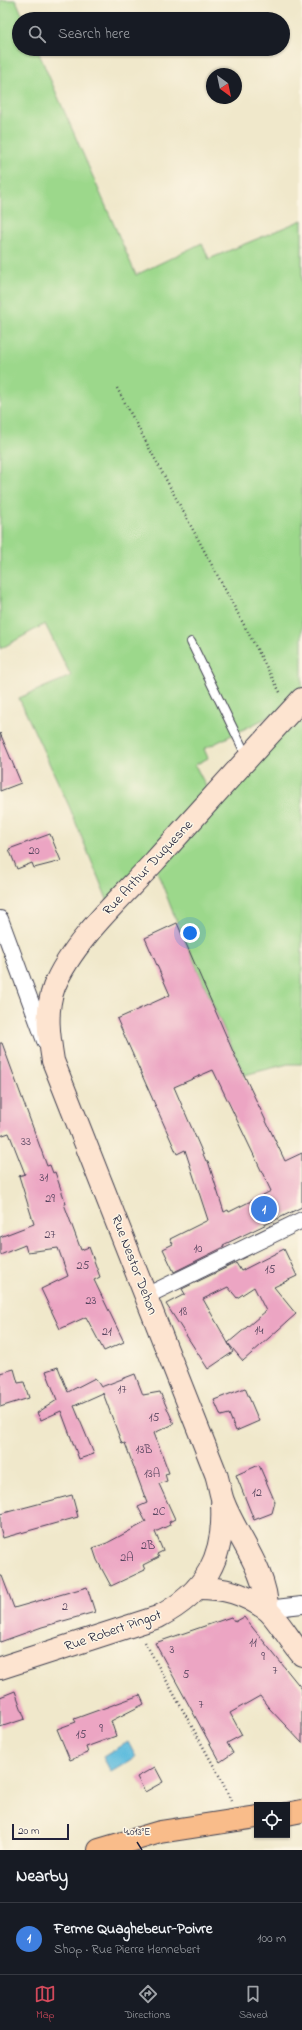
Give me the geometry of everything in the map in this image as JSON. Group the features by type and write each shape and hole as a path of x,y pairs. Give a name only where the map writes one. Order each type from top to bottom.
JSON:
{"main road":[{"name":"Rue Arthur Duquesne","path":"53,1061 48,1028 49,1010 53,988 63,967 111,909 296,705"},
{"name":"Rue Nestor Dehon","path":"53,1061 216,1474 222,1500 245,1544 267,1594 267,1609"},
{"name":"Rue Robert Pingot","path":"0,1668 136,1625 169,1612 197,1588 212,1569 221,1545 222,1500"},
{"path":"197,1588 218,1588 234,1591 267,1609 302,1655"},
{"path":"290,1813 302,1811"},
{"path":"290,1814 302,1815"},
{"path":"99,1850 160,1832 254,1817"}],"street":[{"name":"Rue Nestor Dehon","path":"0,919 53,1061"},
{"path":"146,1296 302,1220"},
{"path":"267,1609 302,1605"}],"lane":[{"path":"191,642 248,759"}],"path":[{"path":"117,388 296,705"},
{"path":"136,1625 223,1783 230,1798 234,1820"}],"green space":[{"path":"0,0 16,0 21,12 12,12 12,56 40,56 136,275 202,243 209,259 302,220 302,1064 288,1064 244,1075 177,923 154,863 111,909 69,806 19,698 71,676 45,624 0,649","holes":["282,710 212,798 195,765 208,758 204,749"]}],"water":[{"path":"128,1742 136,1757 111,1772 103,1757"}],"building":[{"path":"0,733 21,783 0,791"},
{"path":"50,834 61,861 34,868 32,863 17,869 9,849"},
{"path":"177,923 235,1056 285,1161 302,1153 302,1207 223,1245 224,1247 174,1272 163,1249 173,1244 170,1239 208,1220 185,1150 177,1154 117,1019 170,995 145,938","holes":["213,1070 271,1191 229,1212 228,1210 224,1212 208,1161 206,1161 174,1087"]},
{"path":"0,1043 2,1043 47,1166 50,1165 53,1173 55,1172 66,1204 64,1204 81,1250 89,1247 100,1277 94,1280 124,1342 104,1351 86,1317 60,1329 41,1289 68,1276 58,1248 27,1252 25,1245 0,1255 0,1237 34,1224 19,1176 25,1174 9,1133 0,1136"},
{"path":"284,1249 297,1276 274,1287 296,1314 243,1361 228,1343 233,1352 208,1369 166,1304 185,1294 182,1289 236,1263 241,1271","holes":["228,1287 237,1298 254,1287 266,1311 228,1343 203,1299"]},
{"path":"58,1367 68,1392 95,1378 101,1387 135,1374 143,1395 160,1392 174,1424 154,1433 169,1473 165,1474 167,1481 159,1484 175,1519 169,1522 170,1525 155,1532 163,1551 157,1554 159,1557 143,1565 145,1570 111,1586 97,1560 93,1548 107,1543 146,1522 138,1507 147,1503 125,1443 122,1444 103,1393 74,1406 94,1454 79,1459 61,1411 41,1420 37,1413 57,1400 46,1371"},
{"path":"14,1369 18,1383 24,1382 29,1398 0,1407 0,1373"},
{"path":"245,1388 259,1421 236,1431 229,1414 221,1416 214,1400"},
{"path":"259,1465 275,1502 272,1513 254,1520 236,1475"},
{"path":"72,1495 78,1517 3,1538 0,1527 0,1514"},
{"path":"0,1576 2,1576 14,1608 87,1587 95,1612 42,1627 0,1642"},
{"path":"231,1617 235,1622 244,1617 302,1689 302,1743 268,1707 260,1696 230,1713 242,1735 227,1743 233,1753 220,1762 155,1643"},
{"path":"15,1691 25,1719 0,1727 0,1697"},
{"path":"140,1695 144,1704 111,1721 116,1736 86,1747 88,1753 70,1760 57,1729 76,1722 74,1719"},
{"path":"155,1767 163,1782 145,1792 137,1777"}],"place":[{"name":"Ferme Quaghebeur-Poivre","path":"264,1209"}]}
